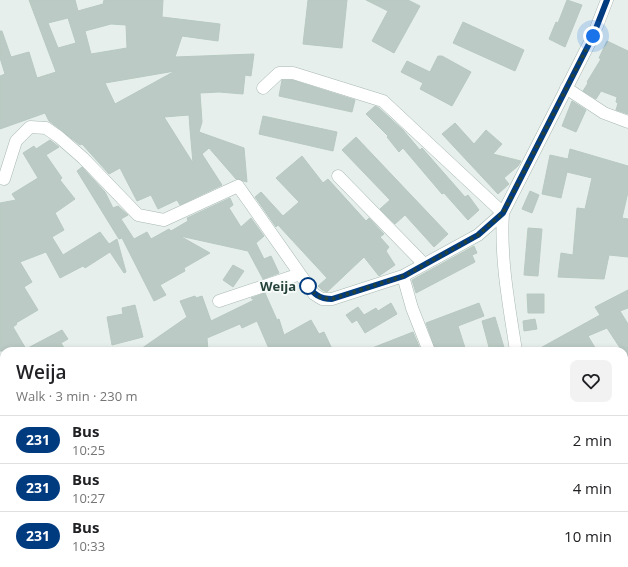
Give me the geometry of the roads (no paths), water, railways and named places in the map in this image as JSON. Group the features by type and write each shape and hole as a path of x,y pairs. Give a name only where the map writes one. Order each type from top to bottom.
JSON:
{"street":[{"path":"515,347 501,236 503,213 593,36 607,0"},
{"path":"264,88 279,73 292,73 383,101 503,213"},
{"path":"566,88 604,113 628,122"},
{"path":"0,178 4,179 16,141 30,127 46,128 59,137 83,158 138,215 164,220 238,186 314,294 322,299 347,296 404,276 478,235 503,213"},
{"path":"338,176 424,264"},
{"path":"219,301 300,274"},
{"path":"404,276 412,308 427,347"}],"place":[{"name":"Weija","path":"308,286"}]}
